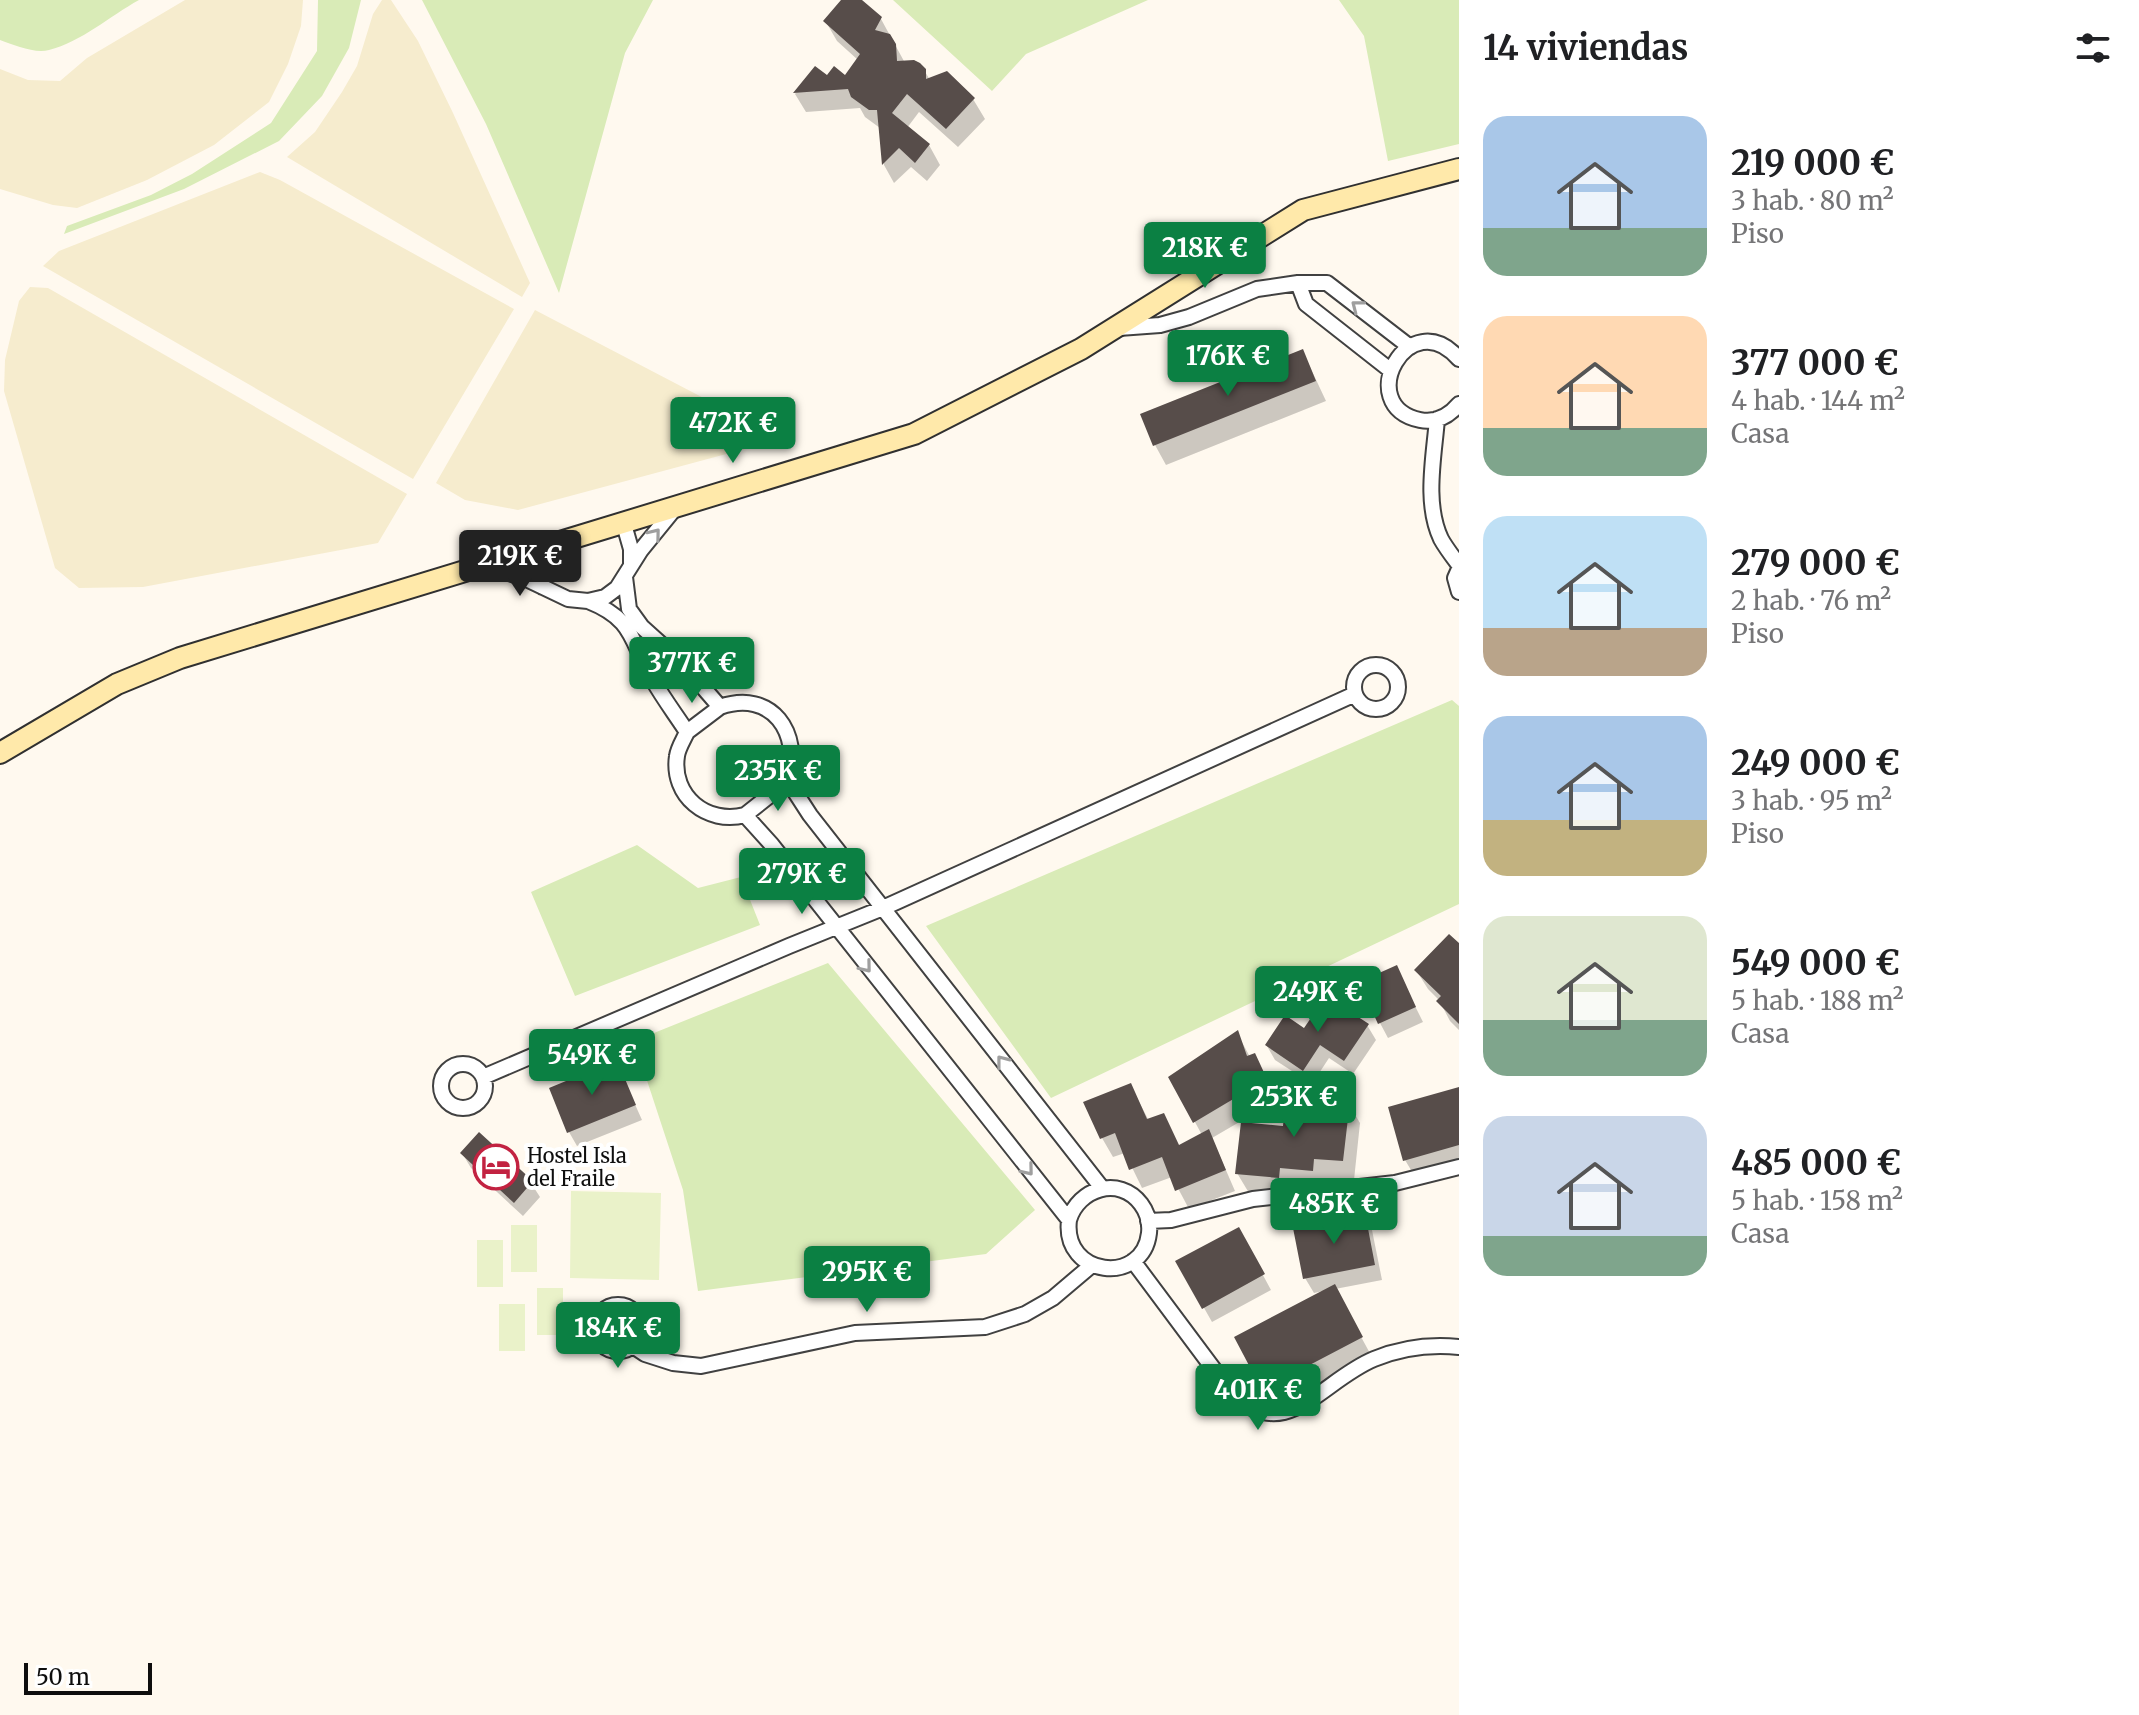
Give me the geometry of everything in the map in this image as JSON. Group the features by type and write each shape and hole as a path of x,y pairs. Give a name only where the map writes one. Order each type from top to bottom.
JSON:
{"main road":[{"path":"0,753 117,684 180,658 914,434 1081,349 1303,210 1459,169"}],"street":[{"path":"1298,283 1306,304 1390,370"},
{"path":"1114,328 1160,325 1189,317 1257,289 1298,283 1327,283 1410,347"},
{"path":"1459,359 1449,349 1435,344 1422,343 1410,347 1397,357 1390,370 1389,386 1396,405 1413,418 1437,419 1459,404"},
{"path":"1437,419 1432,476 1433,513 1441,539 1459,567 1455,578 1459,592"},
{"path":"588,601 605,597 679,504"},
{"path":"623,521 631,549 629,609 642,627 682,663 720,707"},
{"path":"525,552 545,590"},
{"path":"485,565 522,577 568,599 588,601 619,618 634,637 651,678 687,732"},
{"path":"483,1077 774,952 836,929 1355,694"},
{"path":"734,702 751,702 767,709 780,721 793,749 794,764 788,781 745,815 735,818 706,814 691,801 678,779 677,754 687,732 720,707 734,702"},
{"path":"788,781 810,815 1102,1188"},
{"path":"745,815 1069,1220"},
{"path":"1148,1221 1171,1220 1253,1199 1395,1183 1459,1167"},
{"path":"1102,1188 1118,1189 1134,1197 1141,1204 1148,1221 1146,1244 1133,1261 1109,1268 1092,1265 1081,1258 1069,1236 1069,1220 1081,1198 1102,1188"},
{"path":"1133,1261 1233,1395 1250,1410 1273,1416 1297,1409 1346,1374 1374,1359 1402,1350 1432,1345 1459,1347"},
{"path":"633,1346 645,1354 673,1363 701,1366 855,1333 985,1327 1025,1314 1053,1298 1092,1265"}],"shaded area":[{"path":"185,0 303,0 301,26 288,64 269,102 214,145 147,180 77,208 53,205 0,189 0,69 28,80 60,81 87,58"},
{"path":"382,0 391,0 418,41 453,113 530,283 522,297 287,157 315,132 342,92 357,66 373,14"},
{"path":"260,172 280,180 514,309 413,479 43,266 59,251"},
{"path":"30,287 48,288 407,494 378,543 143,587 79,588 55,568 4,391 5,360 19,301"},
{"path":"535,310 740,417 762,430 762,438 756,446 518,510 465,500 436,483"}],"green space":[{"path":"0,0 139,0 72,41 37,51 0,40"},
{"path":"318,0 361,0 349,48 322,96 279,141 184,189 64,234 67,226 151,195 192,174 271,123 317,51"},
{"path":"422,0 653,0 625,53 559,293 486,124"},
{"path":"893,0 1148,0 1026,54 992,91"},
{"path":"1339,0 1459,0 1459,144 1388,161 1364,36"},
{"path":"1452,700 1459,706 1459,904 1051,1098 926,926"},
{"path":"637,845 698,888 741,877 760,925 575,996 531,892"},
{"path":"828,963 1035,1210 986,1254 698,1291 683,1190 634,1041"},
{"path":"571,1191 661,1193 659,1280 570,1278"},
{"path":"511,1225 537,1225 537,1272 511,1272"},
{"path":"477,1240 503,1240 503,1287 477,1287"},
{"path":"537,1288 563,1288 563,1335 537,1335"},
{"path":"499,1304 525,1304 525,1351 499,1351"}],"building":[{"path":"841,0 862,0 882,17 875,30 890,34 896,44 897,61 914,60 920,63 926,69 926,79 947,71 975,98 946,129 907,94 892,113 930,144 915,163 899,148 882,165 877,110 869,110 851,97 848,89 793,93 815,66 827,75 834,66 845,75 860,54 823,21"},
{"path":"1303,349 1316,381 1153,446 1140,414"},
{"path":"1449,934 1459,943 1459,1024 1436,1001 1441,996 1414,970"},
{"path":"1397,965 1416,1007 1378,1024 1359,982"},
{"path":"1326,996 1369,1024 1344,1061 1320,1045 1303,1071 1265,1045 1285,1015 1304,1028"},
{"path":"1238,1030 1247,1056 1255,1053 1267,1079 1193,1123 1168,1077"},
{"path":"617,1060 636,1105 567,1133 549,1088"},
{"path":"1131,1083 1147,1119 1164,1113 1179,1145 1209,1129 1226,1170 1175,1191 1162,1157 1129,1170 1115,1133 1100,1139 1083,1102"},
{"path":"1459,1087 1459,1145 1403,1161 1388,1107"},
{"path":"1314,1097 1350,1101 1343,1161 1314,1159 1313,1171 1280,1168 1279,1178 1235,1174 1241,1122 1283,1126 1285,1102 1313,1105"},
{"name":"Hostel Isla del Fraile","path":"479,1132 533,1181 514,1203 460,1153"},
{"path":"1365,1213 1375,1265 1303,1279 1293,1228"},
{"path":"1239,1227 1265,1274 1202,1309 1175,1261"},
{"path":"1335,1284 1363,1337 1262,1390 1234,1337"}],"place":[{"name":"Hostel Isla del Fraile","path":"496,1167"}]}
